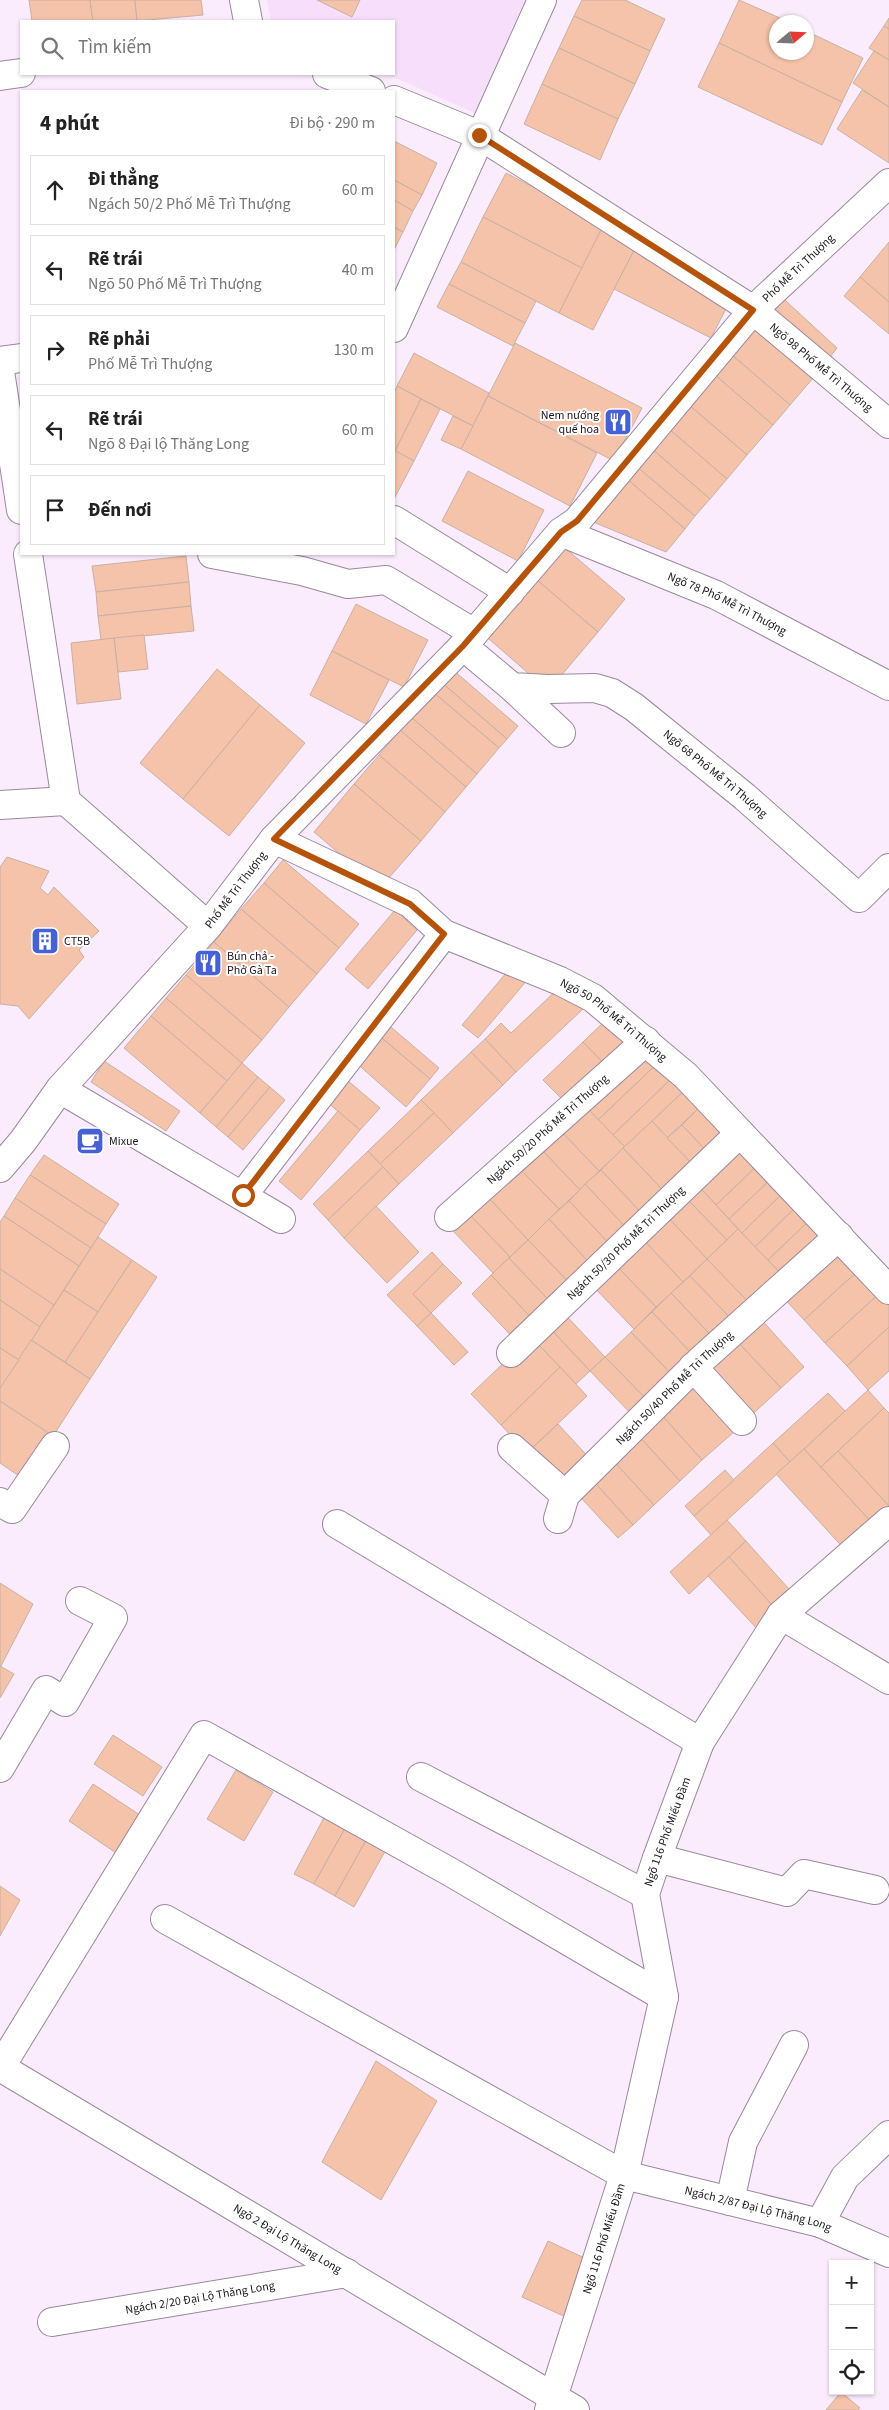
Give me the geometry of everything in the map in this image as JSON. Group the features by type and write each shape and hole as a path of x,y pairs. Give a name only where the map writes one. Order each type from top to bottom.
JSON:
{"street":[{"path":"244,0 248,20"},
{"path":"395,326 479,135 542,0"},
{"path":"0,76 20,74"},
{"path":"330,75 368,90"},
{"name":"Ngõ 98 Phố Mễ Trì Thượng","path":"395,100 479,135 753,310 889,424"},
{"name":"Phố Mễ Trì Thượng","path":"0,1168 23,1141 60,1090 208,926 274,839 468,640 561,532 577,521 753,310 889,183"},
{"path":"0,361 20,358"},
{"path":"0,370 20,503"},
{"path":"395,521 510,592"},
{"name":"Ngõ 78 Phố Mễ Trì Thượng","path":"561,532 716,595 889,686"},
{"path":"28,555 66,800 208,926"},
{"path":"217,555 302,572 348,584 386,580 468,640 512,687 561,733"},
{"name":"Ngõ 68 Phố Mễ Trì Thượng","path":"512,687 548,689 595,688 612,693 634,708 745,798 858,898 889,868"},
{"path":"0,805 66,800"},
{"name":"Ngõ 50 Phố Mễ Trì Thượng","path":"274,839 410,904 444,934 560,981 593,998 646,1040 686,1076 889,1290"},
{"path":"243,1195 444,934"},
{"name":"Ngách 50/20 Phố Mễ Trì Thượng","path":"449,1217 646,1040"},
{"path":"60,1090 243,1195 281,1219"},
{"name":"Ngách 50/30 Phố Mễ Trì Thượng","path":"511,1354 740,1133"},
{"name":"Ngách 50/40 Phố Mễ Trì Thượng","path":"512,1448 562,1507 693,1367 839,1236"},
{"path":"693,1367 742,1420"},
{"path":"0,1502 12,1509 55,1446"},
{"name":"Ngõ 116 Phố Miếu Đầm","path":"559,2406 624,2175 664,1997 646,1894 657,1858 700,1742 781,1615 889,1521"},
{"path":"336,1524 700,1742"},
{"path":"0,1768 46,1690 64,1702 113,1618 80,1601"},
{"path":"781,1615 889,1680"},
{"path":"0,2067 204,1735 452,1873 664,1997"},
{"path":"421,1777 646,1894"},
{"path":"657,1858 787,1892 804,1874 875,1890"},
{"name":"Ngách 2/87 Đại Lộ Thăng Long","path":"165,1919 624,2175 820,2223 889,2253"},
{"path":"730,2201 743,2142 794,2046"},
{"name":"Ngõ 2 Đại Lộ Thăng Long","path":"0,2067 347,2273 559,2406"},
{"path":"820,2223 845,2177 889,2135"},
{"name":"Ngách 2/20 Đại Lộ Thăng Long","path":"52,2322 347,2273"}],"shaded area":[{"path":"267,0 528,0 477,114 389,75 395,75 395,20 271,20"}],"building":[{"path":"29,0 90,0 93,20 32,20"},
{"path":"90,0 135,0 137,20 93,20"},
{"path":"135,0 201,0 203,15 137,20"},
{"path":"317,0 360,0 352,17"},
{"path":"582,0 625,0 665,19 650,51 574,16"},
{"path":"739,0 773,15 769,15 769,60 814,60 814,35 863,58 842,102 719,43"},
{"path":"574,16 650,51 635,84 559,48"},
{"path":"889,18 889,29 884,26"},
{"path":"884,26 889,29 889,60 869,48"},
{"path":"719,43 842,102 822,145 698,87"},
{"path":"559,48 635,84 618,119 542,84"},
{"path":"874,51 889,60 889,107 853,83"},
{"path":"542,84 618,119 600,160 524,124"},
{"path":"862,90 889,107 889,163 837,129"},
{"path":"395,142 437,163 422,195 395,181"},
{"path":"506,173 604,224 582,268 483,217"},
{"path":"395,181 422,195 413,211 395,201"},
{"path":"395,201 413,211 403,232 395,228"},
{"path":"483,217 582,268 559,313 461,262"},
{"path":"604,224 639,241 593,330 559,313"},
{"path":"395,228 403,232 395,248"},
{"path":"639,241 735,291 711,338 614,289"},
{"path":"889,242 889,302 860,277"},
{"path":"461,262 536,301 525,323 449,284"},
{"path":"860,277 889,302 889,334 844,296"},
{"path":"449,284 525,323 513,346 437,307"},
{"path":"774,290 837,348 819,371 753,314"},
{"path":"753,315 819,371 790,405 724,348"},
{"path":"515,343 642,408 614,461 488,396"},
{"path":"724,348 790,405 773,425 707,368"},
{"path":"414,353 489,393 473,426 397,386"},
{"path":"707,368 773,425 747,455 681,398"},
{"path":"397,386 421,399 395,451 395,391"},
{"path":"488,396 597,453 570,506 461,449"},
{"path":"681,398 747,455 727,479 661,422"},
{"path":"421,399 440,409 414,461 395,451"},
{"path":"453,416 473,426 461,449 441,440"},
{"path":"661,422 727,479 710,499 644,442"},
{"path":"644,442 710,499 695,516 629,460"},
{"path":"395,451 414,461 395,497"},
{"path":"629,460 695,516 685,529 619,472"},
{"path":"468,471 544,510 518,561 442,521"},
{"path":"619,472 685,529 666,552 581,517"},
{"path":"559,543 625,599 598,632 531,575"},
{"path":"186,556 189,582 96,592 92,566"},
{"path":"531,575 598,632 560,677 535,679 482,633"},
{"path":"189,582 191,606 98,616 96,592"},
{"path":"356,604 428,640 404,687 332,651"},
{"path":"191,606 194,631 101,640 98,616"},
{"path":"144,635 148,669 118,672 114,638"},
{"path":"114,638 121,699 77,704 71,643"},
{"path":"332,651 389,680 366,724 310,695"},
{"path":"217,669 260,705 183,799 140,763"},
{"path":"452,669 518,726 507,739 441,682"},
{"path":"441,682 507,739 499,748 433,692"},
{"path":"433,692 499,748 477,774 411,717"},
{"path":"260,705 305,743 229,836 183,799"},
{"path":"411,717 477,774 466,787 400,730"},
{"path":"400,730 466,787 445,812 379,755"},
{"path":"379,755 445,812 421,841 354,784"},
{"path":"354,784 421,841 380,888 314,832"},
{"name":"CT5B","path":"7,857 49,871 40,888 48,895 54,887 99,931 79,950 84,957 29,1019 18,1006 0,1004 0,867"},
{"path":"283,860 359,924 339,948 264,883"},
{"path":"264,883 339,948 317,974 241,909"},
{"path":"241,909 317,974 289,1007 214,942"},
{"path":"395,910 417,930 368,989 345,969"},
{"path":"214,942 289,1007 262,1040 186,975"},
{"path":"513,965 529,978 478,1038 462,1025"},
{"path":"186,975 262,1040 242,1063 166,998"},
{"path":"561,986 583,1009 516,1072 485,1039 501,1023 511,1033"},
{"path":"166,998 242,1063 227,1081 151,1016"},
{"path":"151,1016 227,1081 200,1113 124,1048"},
{"path":"609,1017 635,1044 609,1069 583,1042"},
{"path":"385,1022 439,1068 430,1079 376,1033"},
{"path":"376,1033 430,1079 406,1107 353,1060"},
{"path":"485,1039 516,1072 503,1085 471,1052"},
{"path":"583,1042 609,1069 570,1107 543,1080"},
{"path":"646,1047 660,1061 598,1120 584,1105"},
{"path":"471,1052 503,1085 453,1133 421,1100"},
{"path":"104,1061 180,1111 166,1131 91,1082"},
{"path":"660,1061 674,1076 613,1135 598,1120"},
{"path":"242,1063 258,1077 216,1127 200,1113"},
{"path":"340,1074 380,1108 360,1130 321,1097"},
{"path":"674,1076 686,1089 625,1147 613,1135"},
{"path":"258,1077 270,1087 228,1137 216,1127"},
{"path":"270,1087 285,1100 243,1150 228,1137"},
{"path":"686,1089 702,1105 667,1138 652,1121"},
{"path":"421,1100 434,1113 380,1164 368,1151"},
{"path":"584,1105 625,1147 599,1171 559,1129"},
{"path":"702,1105 733,1139 713,1158 682,1125"},
{"path":"338,1111 360,1130 301,1200 279,1181"},
{"path":"434,1113 453,1133 399,1184 380,1164"},
{"path":"652,1121 699,1171 671,1199 623,1148"},
{"path":"682,1125 713,1158 699,1171 667,1138"},
{"path":"559,1129 599,1171 580,1190 540,1148"},
{"path":"739,1138 761,1162 716,1205 694,1181"},
{"path":"540,1148 580,1190 559,1209 519,1168"},
{"path":"623,1148 671,1199 648,1220 601,1170"},
{"path":"368,1151 383,1167 328,1220 313,1204"},
{"path":"44,1155 119,1204 106,1224 30,1175"},
{"path":"761,1162 774,1176 729,1219 716,1205"},
{"path":"383,1167 399,1184 344,1238 328,1220"},
{"path":"519,1168 559,1209 528,1240 488,1197"},
{"path":"601,1170 648,1220 633,1235 585,1184"},
{"path":"30,1175 106,1224 91,1248 15,1198"},
{"path":"774,1176 787,1189 742,1233 729,1219"},
{"path":"694,1181 738,1229 727,1240 681,1193"},
{"path":"585,1184 633,1235 616,1251 569,1201"},
{"path":"787,1189 800,1203 755,1247 742,1233"},
{"path":"681,1193 727,1240 707,1259 662,1211"},
{"path":"488,1197 528,1240 510,1257 470,1215"},
{"path":"15,1198 91,1248 79,1266 4,1216"},
{"path":"569,1201 616,1251 596,1270 549,1219"},
{"path":"800,1203 813,1217 768,1260 755,1247"},
{"path":"376,1206 419,1252 387,1283 344,1238"},
{"path":"662,1211 707,1259 683,1282 638,1234"},
{"path":"470,1215 510,1257 493,1273 453,1231"},
{"path":"4,1216 79,1266 54,1305 0,1269 0,1222"},
{"path":"813,1217 830,1235 785,1278 768,1260"},
{"path":"549,1219 596,1270 576,1289 528,1240"},
{"path":"738,1229 785,1278 754,1308 707,1259"},
{"path":"638,1234 683,1282 656,1307 611,1260"},
{"path":"98,1237 132,1260 98,1312 64,1290"},
{"path":"528,1240 576,1290 556,1308 509,1258"},
{"path":"838,1245 860,1269 804,1320 782,1296"},
{"path":"432,1252 443,1264 413,1294 431,1313 417,1326 387,1295"},
{"path":"509,1258 556,1308 538,1325 491,1275"},
{"path":"707,1259 754,1308 737,1325 690,1276"},
{"path":"132,1260 157,1277 90,1379 65,1362"},
{"path":"611,1260 656,1307 634,1329 588,1281"},
{"path":"443,1264 462,1283 431,1313 413,1294"},
{"path":"0,1269 54,1305 40,1327 0,1300"},
{"path":"860,1269 881,1292 825,1343 804,1320"},
{"path":"491,1275 538,1325 519,1344 472,1294"},
{"path":"690,1276 737,1325 718,1343 671,1293"},
{"path":"64,1290 98,1312 65,1362 31,1340"},
{"path":"881,1292 889,1300 889,1327 847,1366 825,1343"},
{"path":"671,1293 718,1343 699,1361 652,1312"},
{"path":"0,1300 40,1327 19,1360 0,1348"},
{"path":"560,1309 605,1357 590,1371 545,1323"},
{"path":"652,1312 699,1361 678,1381 631,1332"},
{"path":"431,1313 468,1352 454,1365 417,1326"},
{"path":"759,1317 804,1367 781,1388 735,1339"},
{"path":"545,1323 590,1371 576,1384 531,1337"},
{"path":"889,1327 889,1371 868,1390 847,1366"},
{"path":"631,1332 678,1381 652,1405 605,1357"},
{"path":"531,1337 560,1367 501,1425 471,1394"},
{"path":"735,1339 781,1388 745,1421 700,1372"},
{"path":"31,1340 90,1379 53,1436 0,1401 0,1388"},
{"path":"0,1348 19,1360 0,1388"},
{"path":"605,1357 652,1405 637,1420 590,1371"},
{"path":"560,1367 587,1396 527,1453 501,1425"},
{"path":"697,1375 743,1424 702,1460 658,1411"},
{"path":"868,1390 884,1408 821,1467 804,1449"},
{"path":"828,1393 845,1411 790,1462 773,1443"},
{"path":"0,1401 53,1436 25,1480 0,1463"},
{"path":"884,1408 889,1413 889,1506 838,1451"},
{"path":"658,1411 702,1460 680,1481 635,1432"},
{"path":"558,1424 593,1462 564,1491 527,1453"},
{"path":"635,1432 680,1481 654,1505 609,1456"},
{"path":"773,1443 790,1462 711,1535 694,1516"},
{"path":"804,1449 875,1526 847,1552 776,1474"},
{"path":"838,1451 889,1506 889,1513 875,1526 821,1467"},
{"path":"609,1456 654,1505 633,1525 588,1475"},
{"path":"725,1470 734,1480 694,1516 685,1506"},
{"path":"588,1475 633,1525 618,1538 573,1489"},
{"path":"727,1520 746,1541 689,1594 670,1572"},
{"path":"746,1541 797,1598 780,1614 729,1557"},
{"path":"729,1557 780,1614 760,1632 708,1576"},
{"path":"0,1583 33,1604 1,1666 0,1666"},
{"path":"0,1666 14,1674 0,1698"},
{"path":"113,1735 162,1767 143,1796 94,1764"},
{"path":"236,1770 273,1792 244,1841 207,1819"},
{"path":"93,1784 149,1821 125,1859 69,1821"},
{"path":"328,1810 348,1823 314,1884 294,1874"},
{"path":"348,1823 369,1835 335,1896 314,1884"},
{"path":"369,1835 388,1846 354,1907 335,1896"},
{"path":"0,1886 20,1900 0,1936"},
{"path":"376,2061 437,2101 381,2200 322,2162"},
{"path":"548,2241 593,2262 568,2318 522,2297"},
{"path":"838,2395 845,2395 860,2408 858,2410 826,2410"}],"place":[{"name":"Nem nướng quế hoa","path":"618,422"},
{"name":"CT5B","path":"45,941"},
{"name":"Bún chả - Phở Gà Ta","path":"208,963"},
{"name":"Mixue","path":"90,1141"}],"route":[{"path":"243,1195 444,934 410,904 274,839 463,646 561,532 577,521 753,310 479,135"}]}
